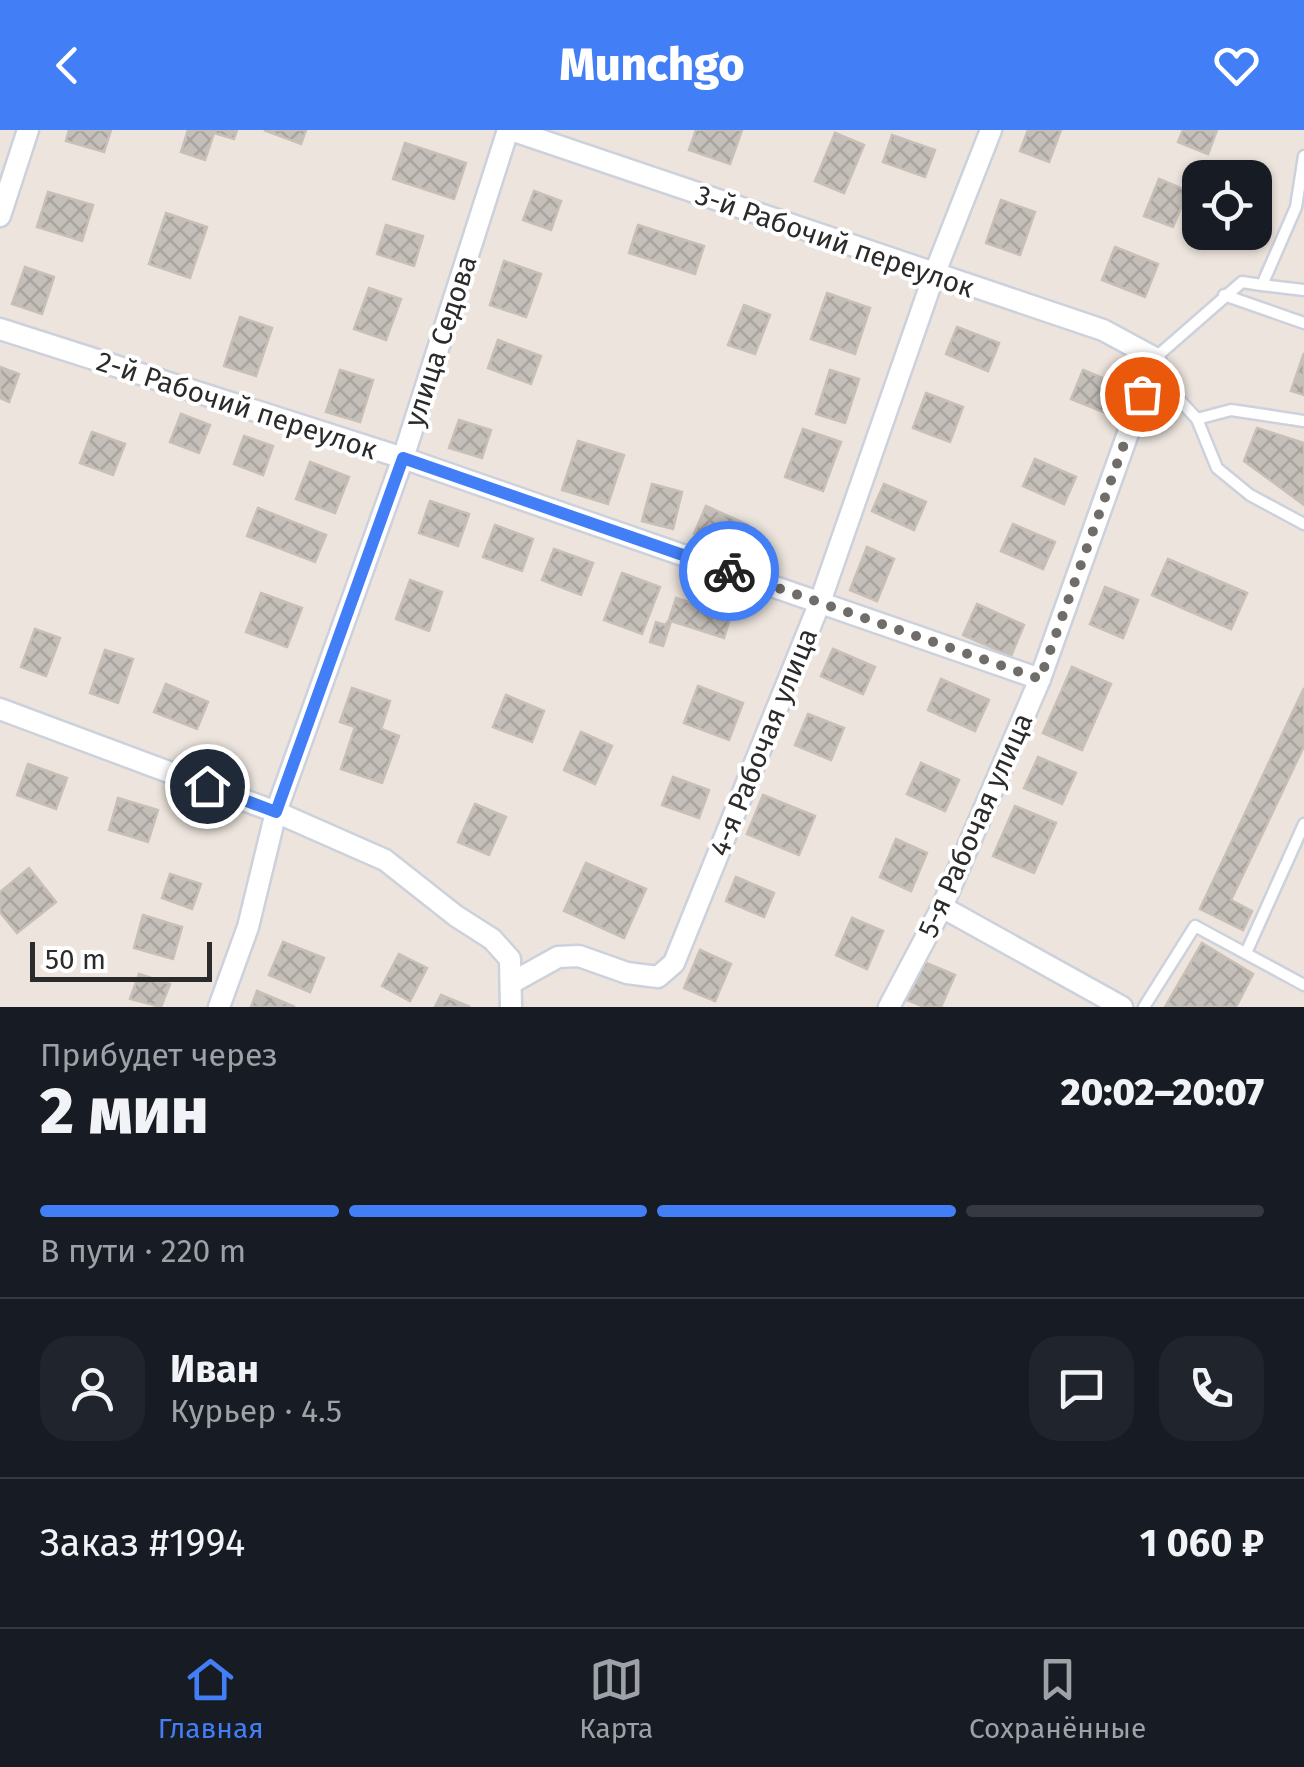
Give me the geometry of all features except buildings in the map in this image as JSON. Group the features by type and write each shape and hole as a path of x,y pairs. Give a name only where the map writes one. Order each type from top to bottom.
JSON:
{"street":[{"path":"0,216 28,130"},
{"name":"3-й Рабочий переулок","path":"509,130 1103,330 1155,358"},
{"name":"улица Седова","path":"218,1007 248,927 276,812 403,458 509,130"},
{"name":"4-я Рабочая улица","path":"513,982 558,957 578,956 627,972 658,977 674,963 820,602 934,275 992,130"},
{"name":"2-й Рабочий переулок","path":"0,329 403,458 1040,679"},
{"name":"5-я Рабочая улица","path":"889,1007 942,908 1040,679 1155,358"},
{"path":"0,708 276,812 385,860 492,939 510,959 511,1007"},
{"path":"942,908 1122,1007"}],"lane":[{"path":"1262,285 1300,207 1304,156"},
{"path":"1304,290 1242,282 1155,358 1174,394 1196,419 1217,468 1250,495 1304,524"},
{"path":"1224,296 1304,323"},
{"path":"1196,419 1231,410 1304,421"},
{"path":"1246,954 1304,824"},
{"path":"1144,1007 1195,926 1304,985"}],"way so far":[{"path":"729,571 1040,679 1142,394"}],"route":[{"path":"207,786 276,812 403,458 729,571"}]}
